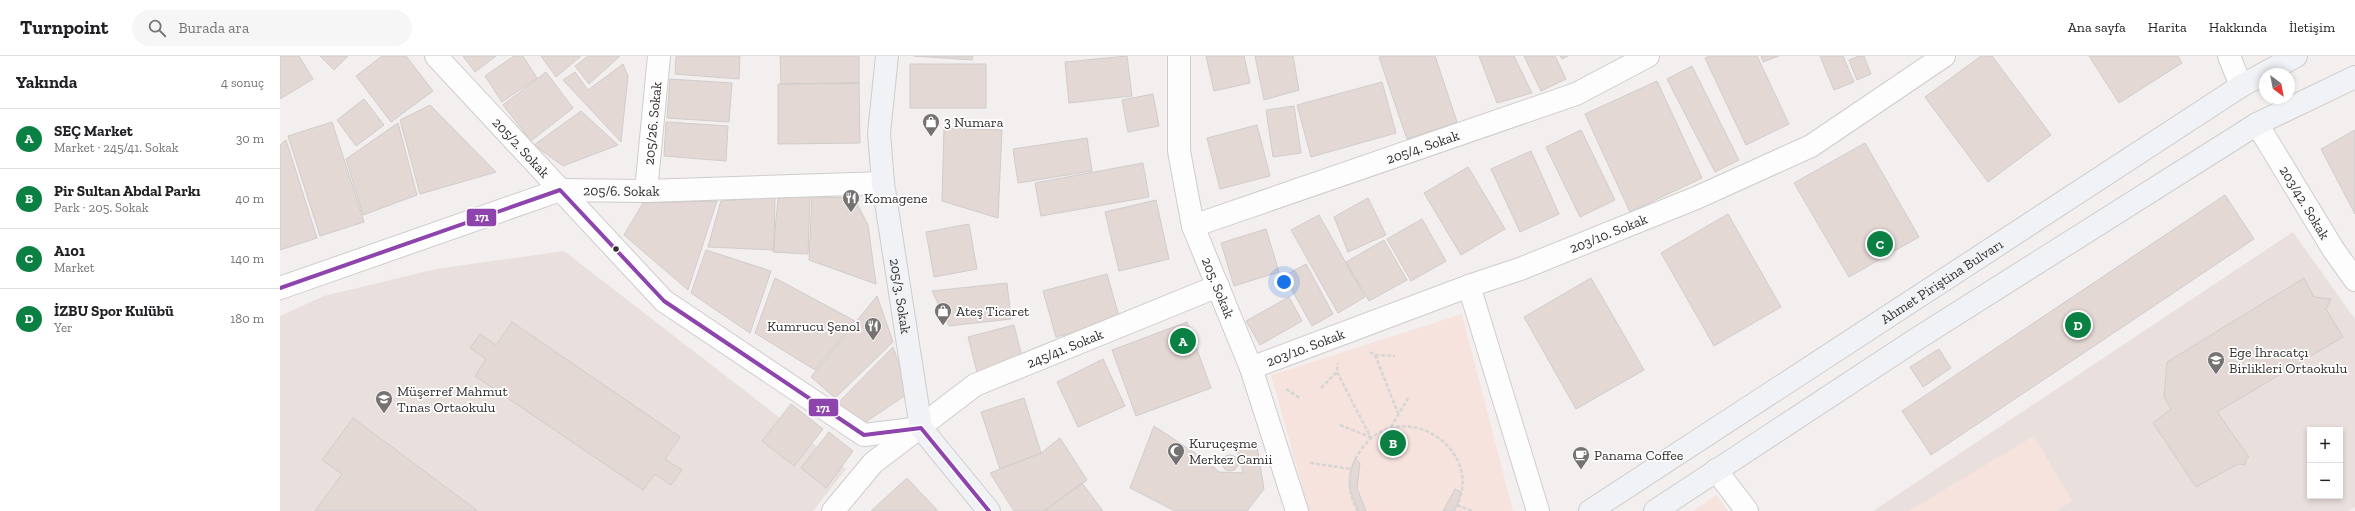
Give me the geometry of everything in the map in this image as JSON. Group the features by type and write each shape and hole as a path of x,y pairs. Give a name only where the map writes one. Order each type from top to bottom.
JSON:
{"main road":[{"name":"205/3. Sokak","path":"886,56 879,133 883,183 921,428"},
{"name":"Ahmet Piriştina Bulvarı","path":"1590,511 2241,86 2296,56"},
{"path":"1655,511 1922,335 2257,124 2355,77"},
{"path":"921,428 989,511"}],"street":[{"name":"205/2. Sokak","path":"436,56 664,300 864,435 921,428"},
{"name":"205/26. Sokak","path":"646,191 659,56"},
{"name":"205. Sokak","path":"1179,56 1179,151 1193,226 1251,368 1297,511"},
{"name":"205/4. Sokak","path":"1193,226 1576,94 1648,56"},
{"name":"203/10. Sokak","path":"1251,368 1469,286 1520,269 1688,201 1811,146 1944,56"},
{"path":"2228,56 2241,86"},
{"name":"203/42. Sokak","path":"2257,124 2333,249 2355,280"},
{"name":"205/6. Sokak","path":"280,288 560,190 646,191 883,183"},
{"name":"245/41. Sokak","path":"833,511 873,463 921,428 975,385 1218,286"},
{"path":"1469,286 1538,511"},
{"path":"1716,470 1747,511"}],"path":[{"path":"1375,355 1398,413"},
{"path":"1337,372 1371,438"},
{"path":"1390,428 1408,398"},
{"path":"1340,424 1371,438"},
{"path":"1358,511 1349,487 1351,469 1358,452 1371,438 1390,428 1406,425 1423,429 1440,437 1453,452 1460,469 1461,488 1454,511"},
{"path":"1281,458 1351,469"},
{"path":"1457,505 1472,511"}],"shaded area":[{"name":"Ege İhracatçı Birlikleri Ortaokulu","path":"2293,232 2355,319 2355,507 2348,511 1873,511"},
{"path":"564,251 846,469 813,511 280,511 280,316 324,296 436,269"},
{"path":"1462,314 1513,511 1309,511 1271,375"},
{"path":"2034,436 2072,501 2056,511 1909,511"},
{"path":"1716,495 1728,511 1693,511"}],"building":[{"path":"280,56 299,56 313,79 280,99"},
{"path":"320,56 348,56 334,70"},
{"path":"382,56 406,56 433,91 391,122 356,76"},
{"path":"463,56 496,56 475,72"},
{"path":"514,56 523,56 537,78 502,102 485,76"},
{"path":"541,56 581,56 556,77"},
{"path":"588,56 620,56 589,84 575,66"},
{"path":"676,56 740,56 739,79 675,74"},
{"path":"780,56 859,56 859,83 781,84"},
{"path":"914,56 973,56 972,60"},
{"path":"1127,56 1132,96 1069,103 1065,62"},
{"path":"1206,56 1244,56 1250,83 1214,91"},
{"path":"1255,56 1293,56 1299,90 1264,100"},
{"path":"1435,56 1457,122 1407,139 1379,57"},
{"path":"1479,56 1514,56 1532,93 1497,103"},
{"path":"1524,56 1555,56 1566,79 1541,91"},
{"path":"1560,56 1568,56 1562,59"},
{"path":"1710,56 1757,56 1789,124 1746,145 1705,58"},
{"path":"1761,56 1779,56 1763,62"},
{"path":"1820,56 1843,56 1854,82 1834,90"},
{"path":"1859,56 1864,56 1871,74 1857,80 1849,60"},
{"path":"1981,56 1992,56 2051,135 1988,182 1925,97"},
{"path":"2089,56 2178,56 2182,63 2119,103"},
{"path":"623,64 628,76 621,142 563,80 575,72 588,90"},
{"path":"910,64 986,64 986,108 910,108"},
{"path":"1692,66 1739,160 1715,172 1667,79"},
{"path":"546,72 573,108 531,141 503,105"},
{"path":"670,79 732,83 729,122 667,118"},
{"path":"1657,81 1702,178 1630,212 1585,114"},
{"path":"1382,82 1396,133 1311,157 1297,105"},
{"path":"859,83 860,143 778,144 778,84"},
{"path":"1153,94 1159,126 1128,132 1122,100"},
{"path":"364,99 384,125 356,146 337,120"},
{"path":"430,105 496,172 420,194 400,120"},
{"path":"1294,106 1301,153 1273,157 1266,110"},
{"path":"581,111 618,145 563,166 534,145"},
{"path":"332,122 364,222 320,236 288,136"},
{"path":"666,122 728,126 726,161 664,156"},
{"path":"398,123 417,195 363,215 346,159"},
{"path":"1257,125 1270,176 1220,189 1207,138"},
{"path":"944,128 1002,130 998,218 942,201"},
{"path":"1581,130 1615,200 1580,217 1546,147"},
{"path":"2355,130 2355,214 2321,149"},
{"path":"1087,138 1092,171 1018,183 1013,149"},
{"path":"286,140 317,238 280,250 280,145"},
{"path":"1865,143 1919,237 1849,277 1794,183"},
{"path":"1531,151 1559,214 1520,232 1491,169"},
{"path":"1143,163 1149,197 1041,216 1035,183"},
{"path":"1468,167 1505,229 1461,255 1424,193"},
{"path":"2225,195 2254,239 1931,455 1902,411"},
{"path":"775,197 774,250 708,247 721,201"},
{"path":"810,197 808,254 773,252 778,198"},
{"path":"812,197 854,198 868,225 876,284 809,260"},
{"path":"1368,198 1386,235 1348,252 1334,217"},
{"path":"1156,200 1169,259 1119,271 1105,212"},
{"path":"717,201 688,290 624,235 643,203"},
{"path":"1728,214 1781,307 1714,346 1661,253"},
{"path":"1319,215 1365,297 1338,313 1291,230"},
{"path":"1422,219 1446,261 1411,281 1387,239"},
{"path":"969,224 977,269 934,277 926,232"},
{"path":"1266,229 1279,272 1234,286 1221,243"},
{"path":"1384,240 1407,280 1369,301 1346,262"},
{"path":"706,250 771,271 750,333 691,293"},
{"path":"1306,264 1333,314 1312,326 1284,276"},
{"path":"1107,274 1120,320 1056,337 1043,291"},
{"path":"775,278 855,321 815,370 755,333"},
{"path":"1591,278 1644,370 1576,409 1524,317"},
{"path":"2304,278 2314,297 2331,299 2326,309 2343,337 2217,412 2249,457 2246,459 2245,465 2238,464 2196,487 2153,423 2171,409 2164,397 2167,362"},
{"path":"1007,283 1011,319 949,326 932,291"},
{"path":"877,296 893,342 835,398 811,377"},
{"path":"1289,297 1302,321 1260,345 1246,321"},
{"path":"512,322 680,437 665,459 682,470 671,485 655,474 643,490 475,376 486,359 470,348 480,334 496,345"},
{"path":"1187,322 1211,388 1136,416 1112,350"},
{"path":"1014,325 1023,361 977,372 968,337"},
{"path":"893,347 909,393 861,425 838,403"},
{"path":"1939,349 1951,368 1923,387 1910,367"},
{"path":"1103,359 1125,406 1078,427 1057,382"},
{"path":"1024,398 1041,453 1000,469 981,412"},
{"path":"791,404 823,429 794,466 762,441"},
{"path":"353,418 478,511 315,511 342,474 322,460"},
{"name":"Kuruçeşme Merkez Camii","path":"1154,426 1207,461 1219,472 1243,473 1237,451 1256,441 1264,489 1247,511 1175,511 1130,488"},
{"path":"829,432 853,451 826,488 801,468"},
{"path":"1060,438 1087,480 1044,511 1014,511 990,473 1041,453"},
{"path":"1227,455 1233,455 1238,460 1236,469 1233,471 1227,471 1222,466 1222,460"},
{"path":"1355,459 1360,463 1357,488 1366,511 1358,511 1349,487 1351,469"},
{"path":"907,478 938,511 871,511"},
{"path":"1082,483 1103,511 1044,511"},
{"path":"1455,489 1461,492 1454,511 1443,511"}],"transit line":[{"name":"171","path":"280,288 560,190 664,301 864,435 921,428 989,511"}],"place":[{"name":"3 Numara","path":"931,137"},
{"name":"Komagene","path":"851,213"},
{"name":"A101","path":"1880,244"},
{"name":"İZBU Spor Kulübü","path":"2078,325"},
{"name":"Ateş Ticaret","path":"943,326"},
{"name":"Kumrucu Şenol","path":"873,341"},
{"name":"SEÇ Market","path":"1183,341"},
{"name":"Ege İhracatçı Birlikleri Ortaokulu","path":"2216,375"},
{"name":"Müşerref Mahmut Tınas Ortaokulu","path":"384,414"},
{"name":"Pir Sultan Abdal Parkı","path":"1393,443"},
{"name":"Kuruçeşme Merkez Camii","path":"1176,466"},
{"name":"Panama Coffee","path":"1581,470"}]}
